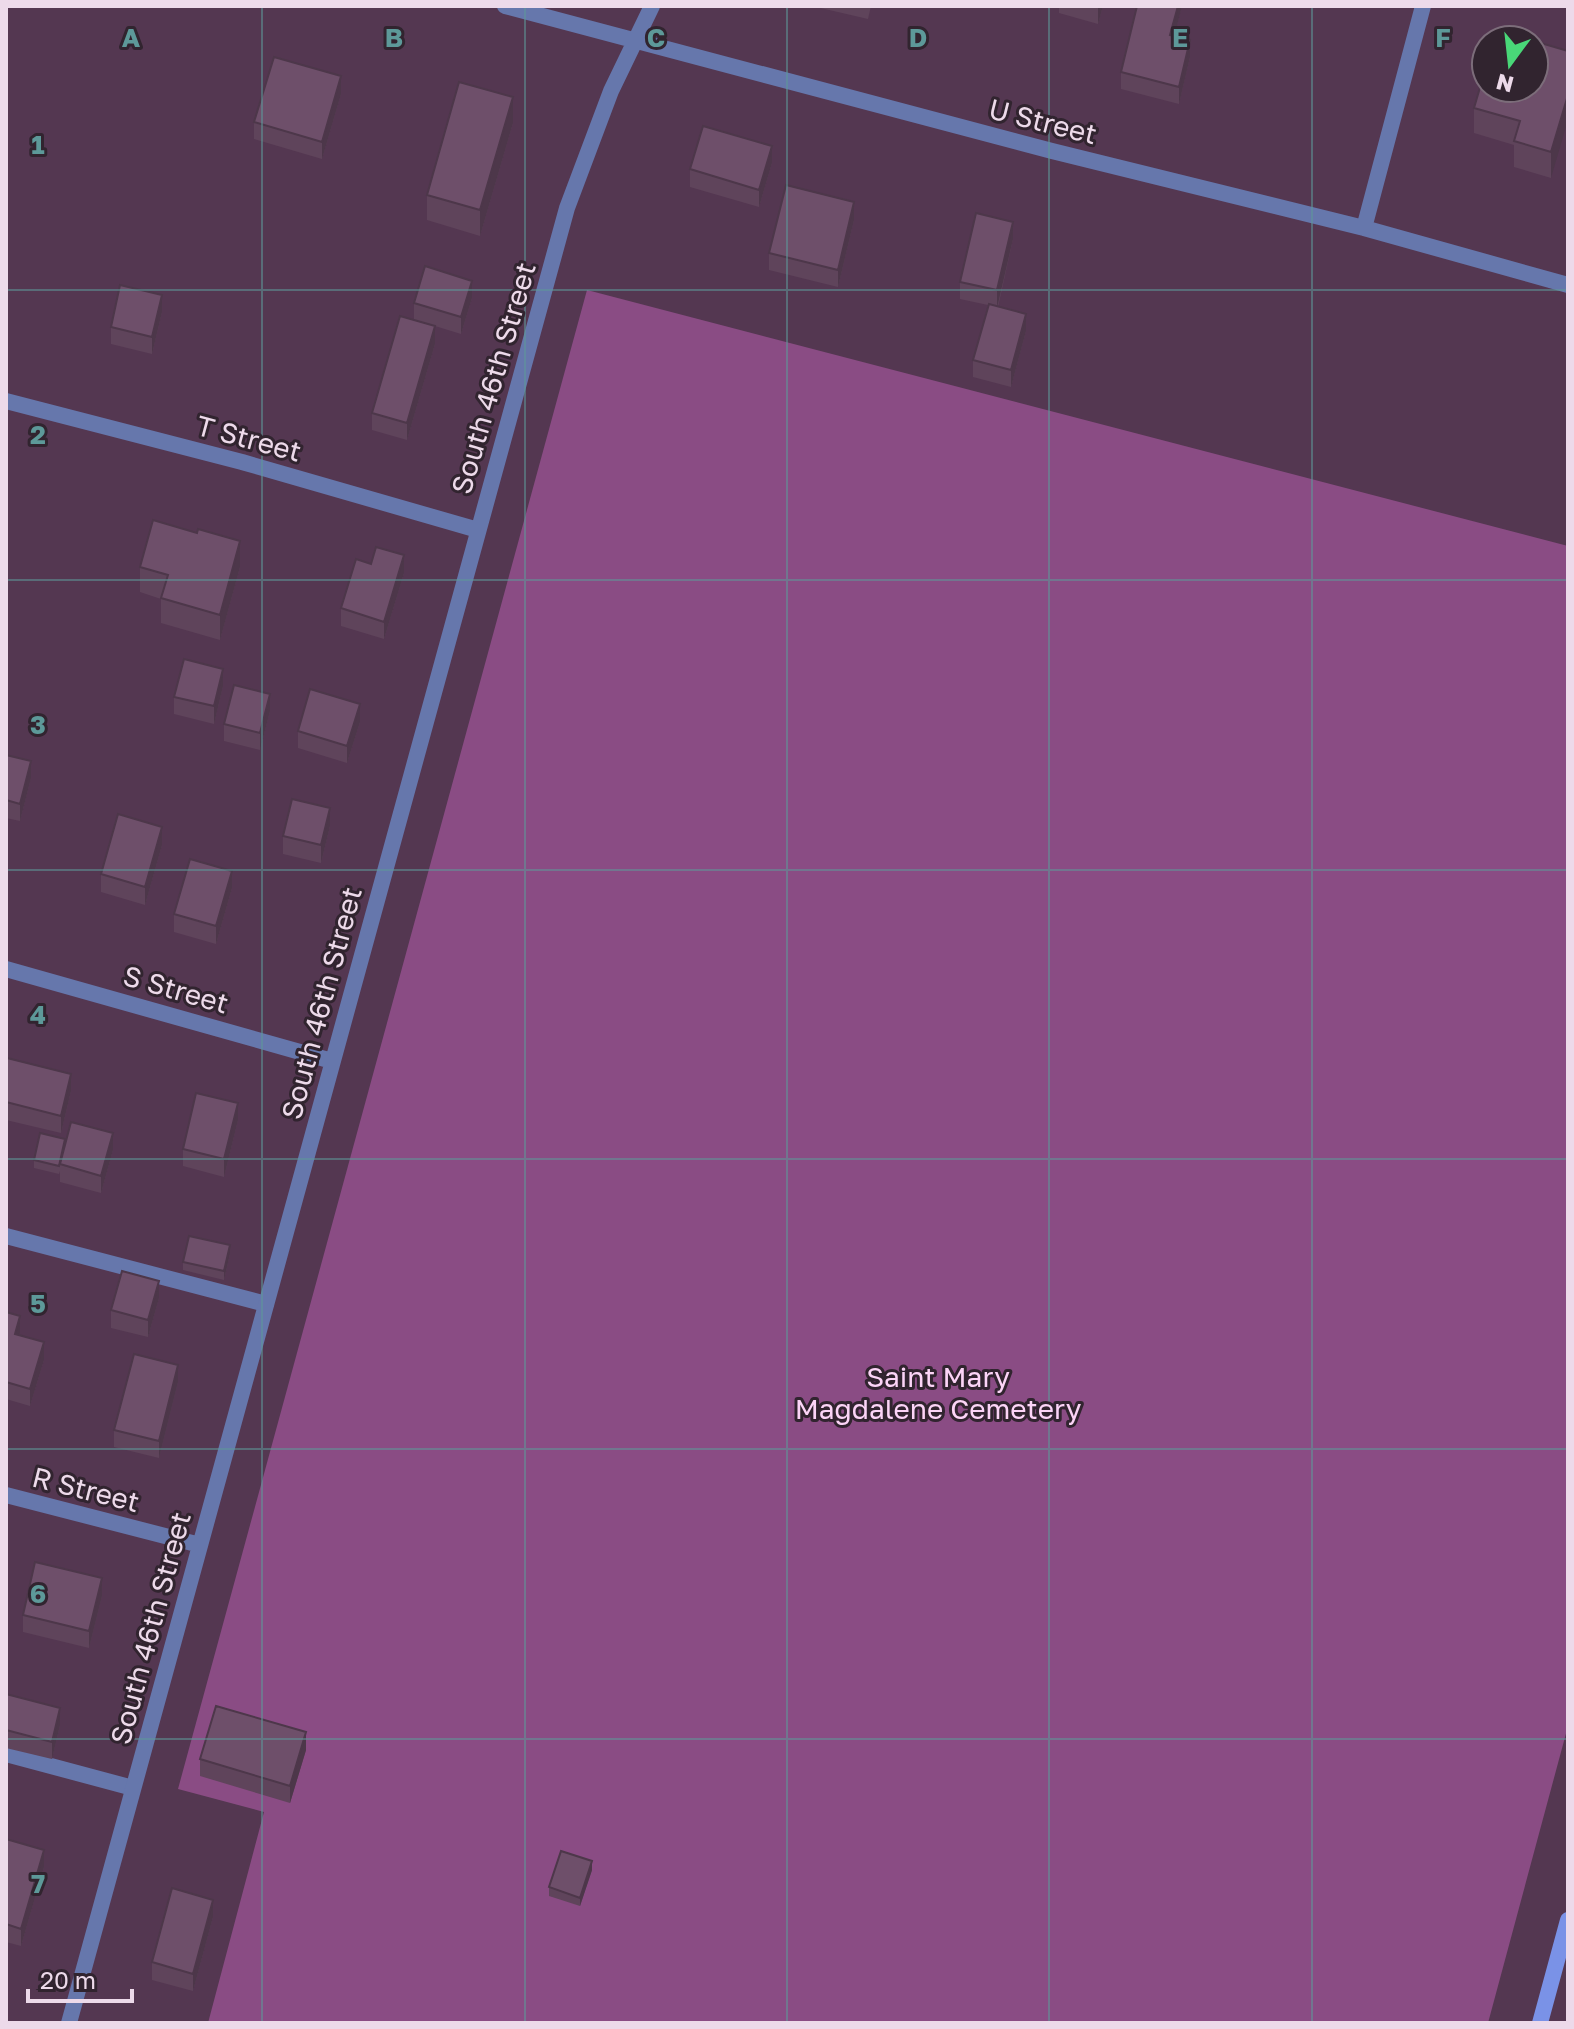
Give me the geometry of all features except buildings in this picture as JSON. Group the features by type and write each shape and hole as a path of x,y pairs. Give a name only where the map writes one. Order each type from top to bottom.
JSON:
{"main road":[{"path":"1540,2023 1568,1920"}],"street":[{"name":"U Street","path":"505,6 1052,151 1364,228 1568,285"},
{"name":"South 46th Street","path":"69,2023 567,208 611,91 652,6"},
{"path":"1364,228 1423,6"},
{"name":"T Street","path":"6,401 242,462 478,530"},
{"name":"S Street","path":"6,969 332,1061"},
{"path":"6,1236 266,1304"},
{"name":"R Street","path":"6,1495 200,1545"},
{"path":"6,1754 133,1788"}],"green space":[{"name":"Saint Mary Magdalene Cemetery","path":"587,290 1568,546 1568,1726 1488,2023 208,2023 264,1812 178,1789"}]}
